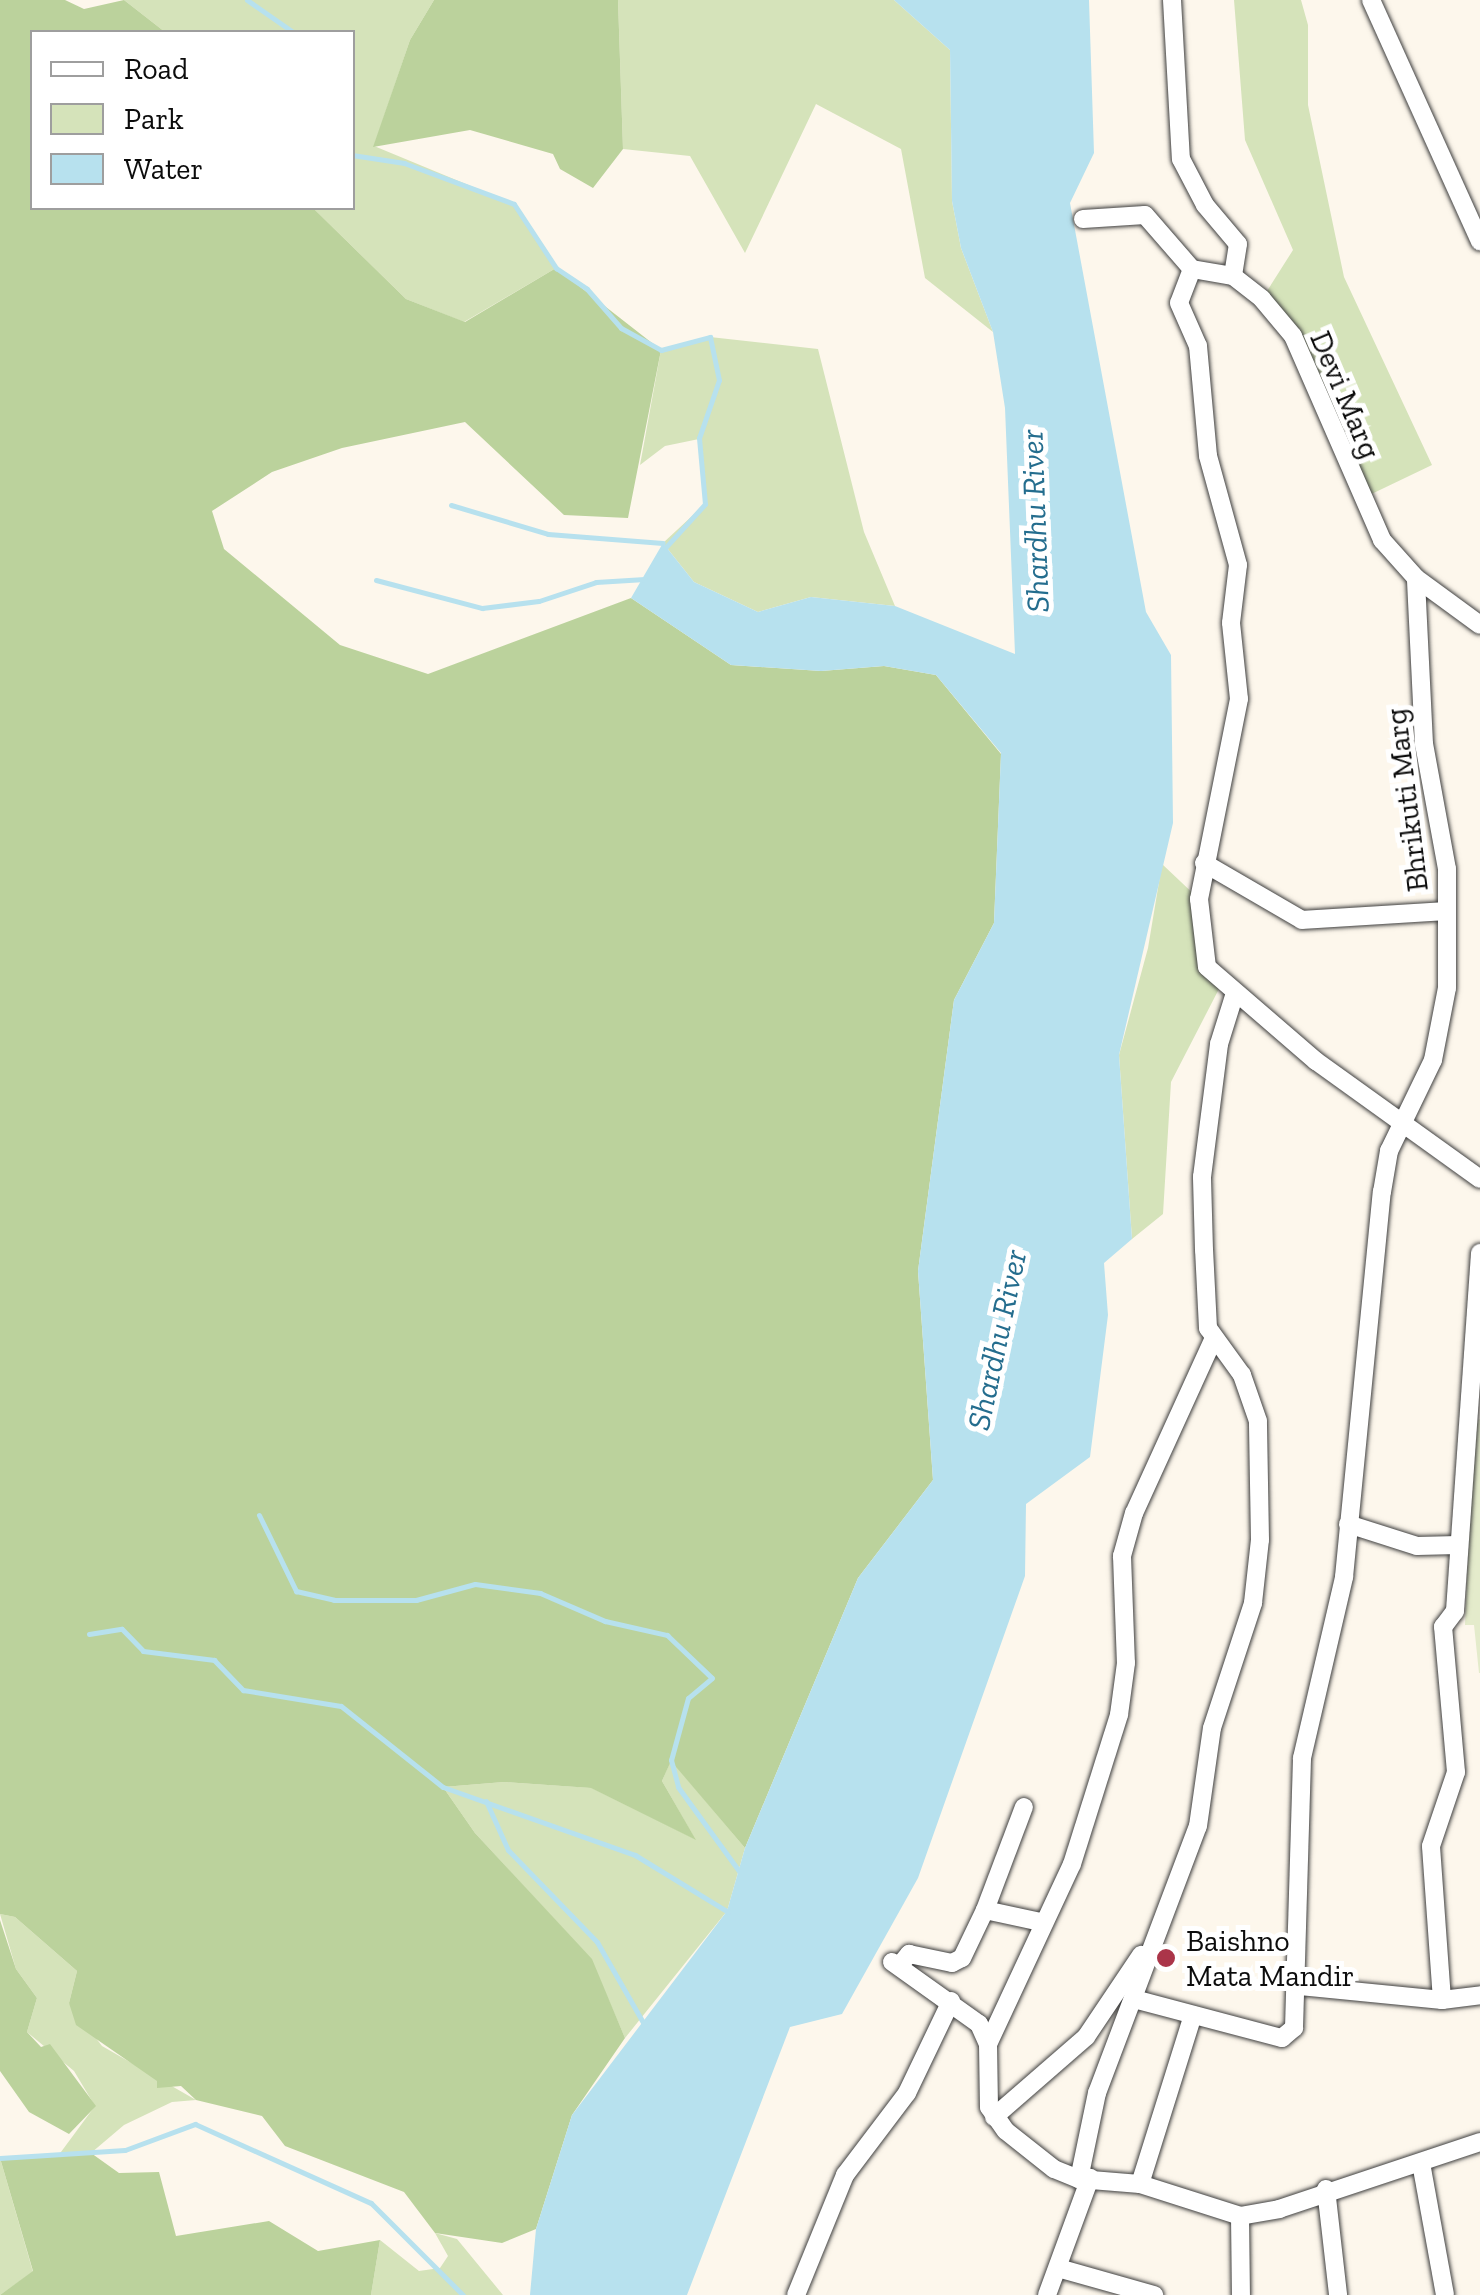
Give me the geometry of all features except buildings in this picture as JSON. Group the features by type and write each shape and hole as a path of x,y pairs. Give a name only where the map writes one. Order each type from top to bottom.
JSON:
{"street":[{"path":"1083,219 1126,213 1156,224 1192,269 1233,276 1238,244 1205,205 1181,159 1172,0"},
{"path":"1371,0 1480,241"},
{"path":"1192,269 1179,303 1198,346 1208,456 1238,565 1231,623 1239,698 1199,899 1207,967 1234,996 1406,1128 1480,1179"},
{"name":"Devi Marg","path":"1233,276 1293,336 1359,500 1382,540 1416,578 1480,625"},
{"name":"Bhrikuti Marg","path":"1192,2015 1282,2038 1294,2028 1300,1986 1302,1758 1336,1622 1382,1192 1389,1151 1406,1128 1442,1024 1447,869 1424,744 1416,578"},
{"path":"1204,863 1302,920 1446,910"},
{"path":"988,2044 1026,1971 1041,1922 1072,1864 1118,1715 1126,1662 1122,1556 1134,1512 1213,1340 1202,1178 1219,1044 1234,996"},
{"path":"1442,2000 1431,1846 1456,1772 1443,1627 1455,1611 1480,1253"},
{"path":"1047,2295 1085,2179 1097,2093 1134,1999 1150,1943 1198,1826 1212,1728 1254,1602 1260,1540 1258,1421 1242,1375 1213,1340"},
{"path":"1348,1524 1417,1546 1458,1544"},
{"path":"1024,1808 962,1958 952,1963 909,1954 894,1963 979,2024 988,2044 1000,2124 1054,2168 1085,2179 1140,2184 1240,2216 1279,2209 1326,2189 1479,2147"},
{"path":"985,1910 1041,1922"},
{"path":"1000,2124 1086,2037 1150,1943"},
{"path":"1300,1986 1442,2000 1480,1995"},
{"path":"1134,1999 1192,2015 1140,2184"},
{"path":"796,2295 846,2175 907,2093 951,2001"},
{"path":"1421,2164 1445,2295"},
{"path":"1326,2189 1338,2295"},
{"path":"1240,2216 1242,2295"},
{"path":"1058,2268 1154,2295"}],"green space":[{"path":"0,0 65,0 84,9 124,0 162,30 30,30 30,210 315,210 406,299 465,322 556,268 661,350 628,518 564,515 465,422 342,448 272,472 212,511 224,549 340,645 428,674 631,598 731,665 821,671 884,666 936,675 1001,754 994,923 954,1000 918,1271 933,1480 858,1578 745,1848 671,1761 662,1781 696,1840 591,1788 504,1782 443,1787 475,1833 592,1959 625,2038 572,2115 536,2229 502,2243 435,2233 404,2192 285,2146 262,2116 196,2100 181,2086 157,2088 157,2081 76,2025 69,2003 77,1971 15,1917 0,1914"},
{"path":"124,0 434,0 410,40 374,146 514,204 556,268 464,322 406,299 315,210 355,210 355,30 162,30"},
{"path":"434,0 618,0 623,149 593,188 560,169 553,154 470,130 373,147 410,40"},
{"path":"618,0 894,0 950,50 952,201 961,248 993,332 925,278 901,149 816,104 745,253 690,156 623,149"},
{"path":"1234,0 1301,0 1308,25 1308,105 1344,277 1432,465 1359,500 1317,392 1262,299 1293,250 1245,140"},
{"path":"710,337 818,349 864,532 895,606 811,597 758,612 694,582 663,543 705,504 699,439 665,446 640,465 661,350"},
{"path":"1162,864 1199,899 1221,985 1171,1082 1163,1214 1132,1239 1119,1055 1148,948"},
{"path":"1480,1419 1479,1673 1474,1625 1465,1625 1474,1422"},
{"path":"671,1760 745,1848 727,1911 625,2038 591,1959 475,1833 443,1787 504,1782 592,1788 695,1839 662,1781"},
{"path":"0,1914 15,1917 77,1971 69,2003 102,2046 196,2100 172,2102 124,2125 91,2153 58,2156 95,2106 74,2071 27,2032 37,1998 16,1969"},
{"path":"0,1920 16,1969 37,1998 27,2032 41,2047 50,2044 96,2106 69,2134 29,2112 0,2071"},
{"path":"91,2153 119,2173 159,2172 176,2236 269,2221 318,2251 380,2240 371,2295 0,2295 33,2271 0,2158"},
{"path":"0,2158 33,2272 0,2295"},
{"path":"435,2233 457,2239 503,2295 371,2295 380,2240 419,2271 440,2268 448,2256"}],"water":[{"name":"Shardhu River","path":"894,0 1089,0 1094,153 1070,203 1146,612 1171,655 1173,823 1119,1055 1132,1239 1104,1263 1108,1315 1090,1457 1026,1504 1025,1576 918,1878 842,2014 790,2027 687,2295 530,2295 536,2229 572,2115 727,1911 745,1848 858,1578 933,1480 918,1271 954,1000 994,923 1001,753 936,675 884,666 821,671 731,665 631,598 663,543 694,582 758,612 811,597 895,606 1015,654 1005,408 993,332 961,248 952,201 950,50"}],"waterway":[{"path":"247,0 290,30"},
{"path":"355,155 404,163 514,204 556,268 587,289 621,328 661,350 710,337 719,380 699,438 705,504 665,548"},
{"path":"451,505 548,534 663,543"},
{"path":"376,580 482,608 539,601 596,582 645,579"},
{"path":"259,1515 296,1591 334,1600 416,1600 475,1584 540,1593 605,1621 667,1635 712,1678 688,1698 671,1760 678,1787 742,1875"},
{"path":"89,1634 122,1629 143,1651 214,1660 243,1690 341,1706 443,1787 635,1855 728,1912"},
{"path":"486,1801 508,1850 597,1942 644,2024"},
{"path":"0,2158 125,2150 195,2124 371,2203 463,2295"}],"place":[{"name":"Baishno Mata Mandir","path":"1166,1958"}]}
